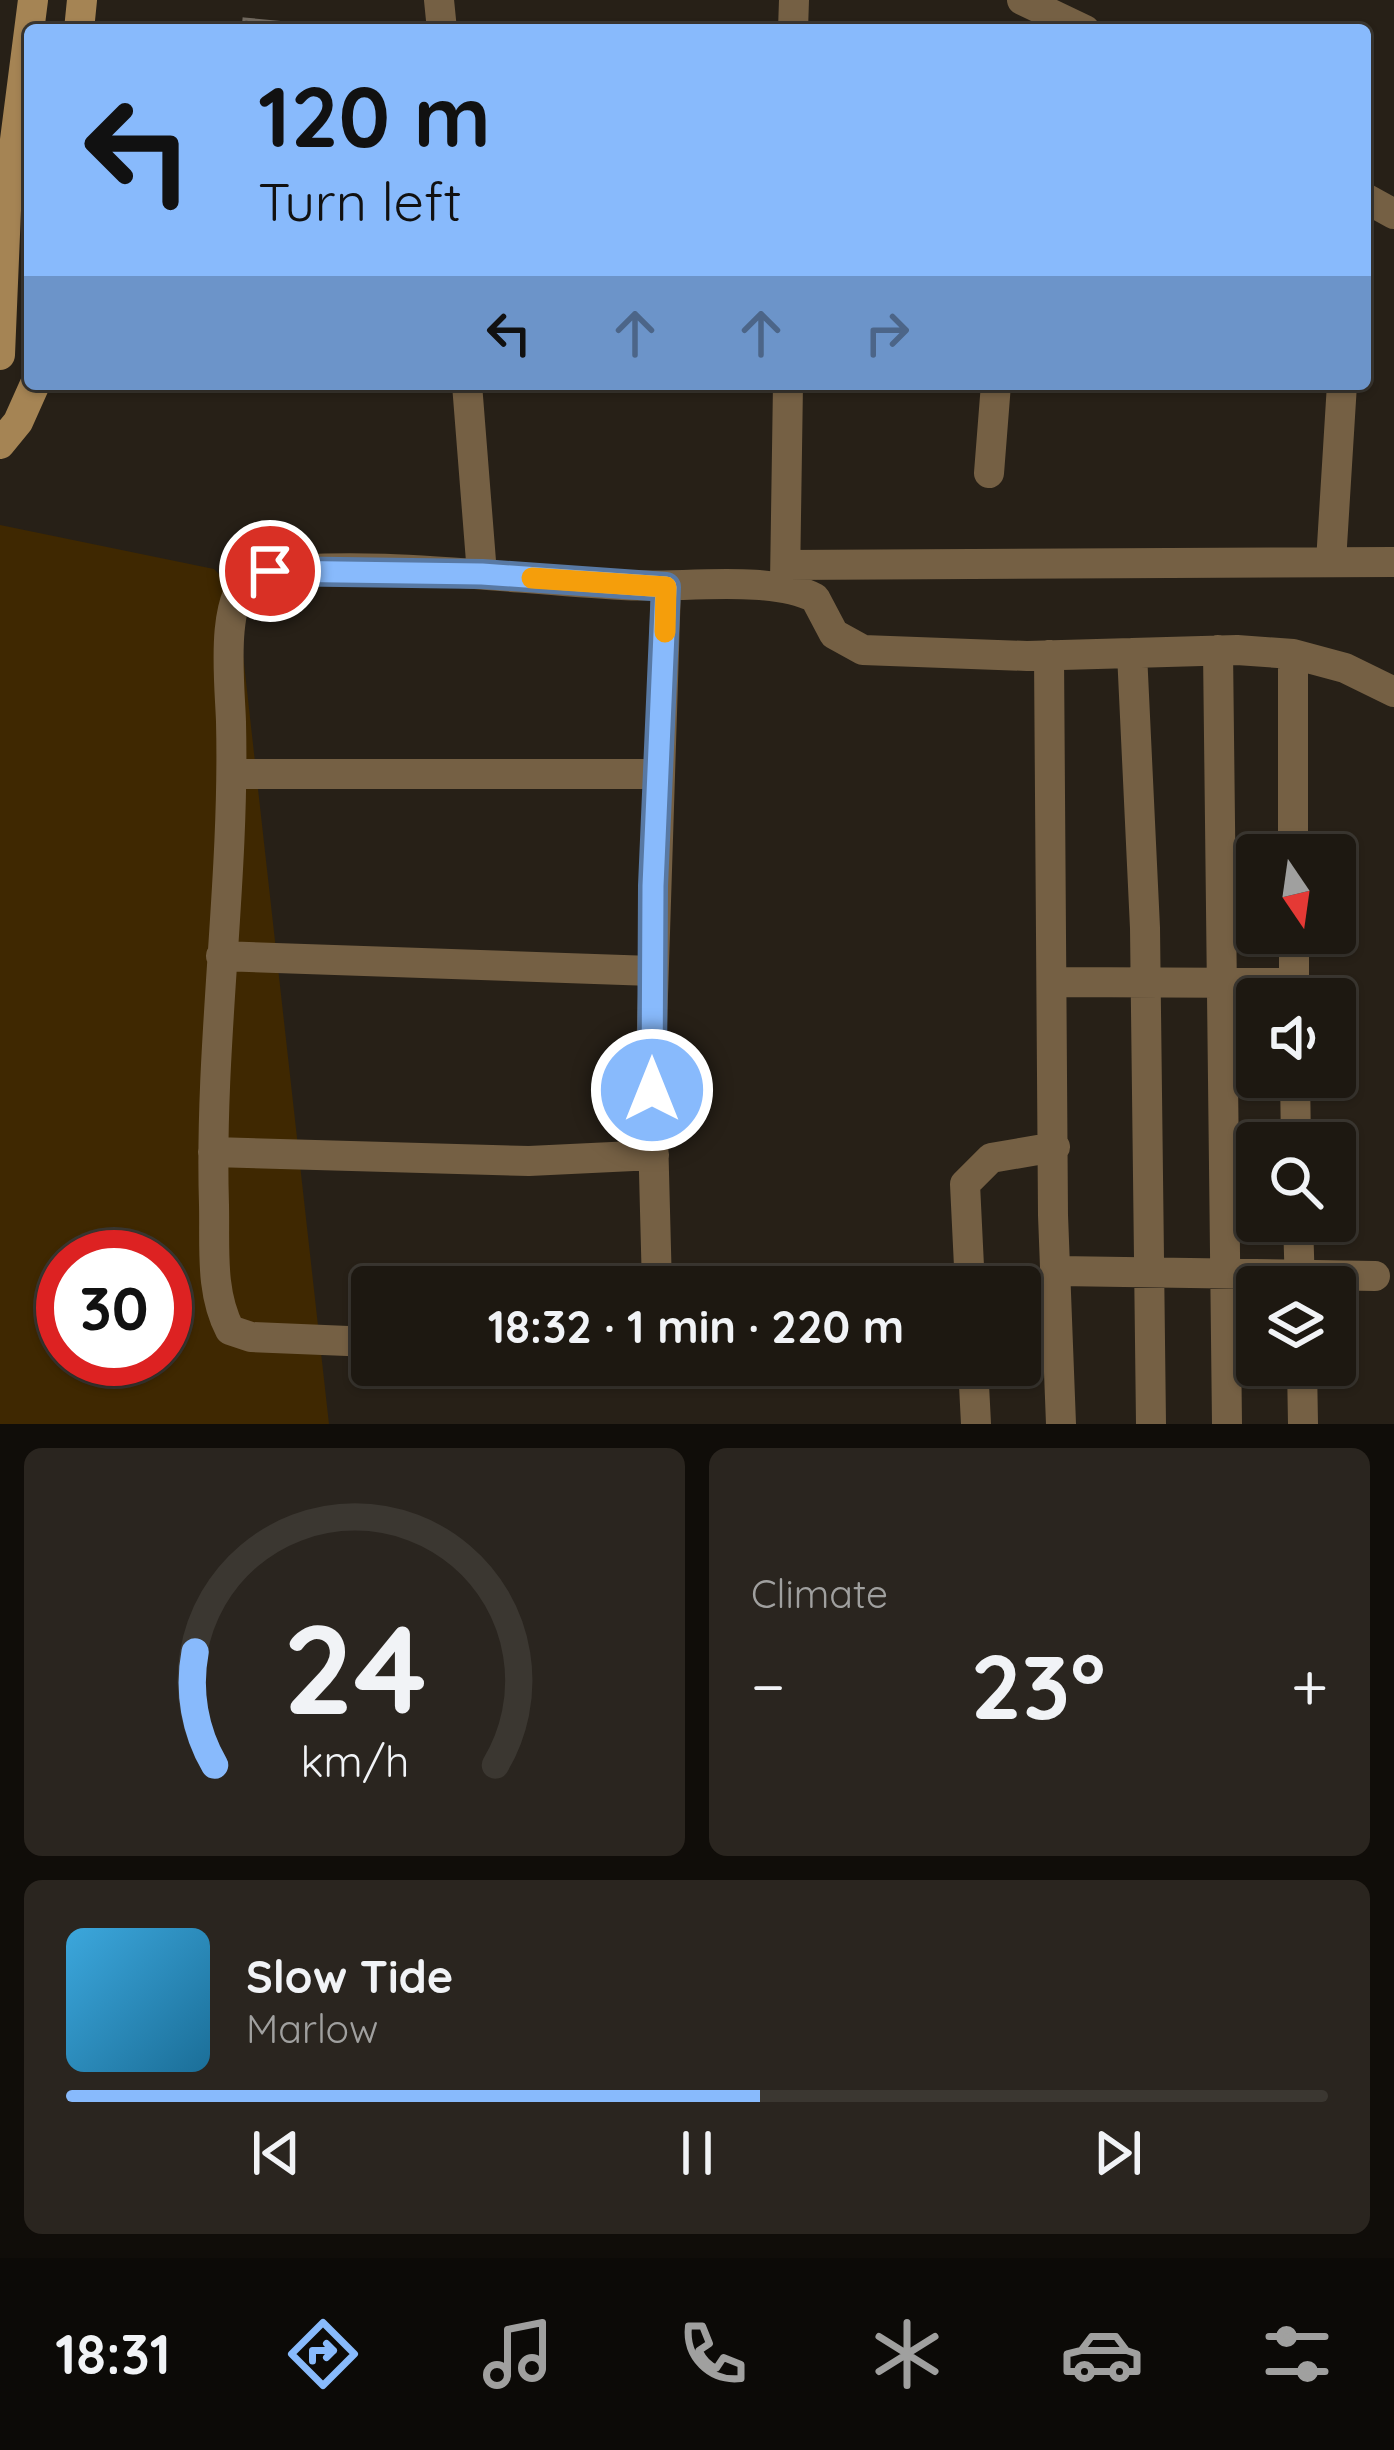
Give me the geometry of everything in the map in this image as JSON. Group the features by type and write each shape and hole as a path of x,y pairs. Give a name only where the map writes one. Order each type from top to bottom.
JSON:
{"main road":[{"path":"0,355 6,211 24,70"},
{"path":"0,444 18,422 32,390"}],"street":[{"path":"1022,0 1068,24"},
{"path":"467,390 482,574"},
{"path":"786,577 788,390"},
{"path":"989,473 996,390"},
{"path":"1331,562 1342,390"},
{"path":"351,1341 250,1337 230,1330 217,1294 212,1152 232,774 229,637 244,580 270,571 482,574 666,587 786,577 1394,562"},
{"path":"786,577 814,598 834,634 863,650 1292,654 1345,668 1394,692"},
{"path":"657,1266 652,971 666,587"},
{"path":"1218,650 1227,1424"},
{"path":"1132,653 1146,981 1150,1424"},
{"path":"1292,654 1293,834"},
{"path":"1049,655 1061,1424"},
{"path":"232,774 659,773"},
{"path":"221,956 652,971"},
{"path":"1054,982 1236,985"},
{"path":"969,1266 965,1184 991,1158 1055,1147"},
{"path":"212,1152 529,1160 654,1155"},
{"path":"1059,1271 1236,1276"},
{"path":"1356,1277 1375,1276"},
{"path":"975,1386 976,1424"},
{"path":"1302,1386 1303,1424"}],"shaded area":[{"path":"0,525 214,569 236,592 329,1424 0,1424"}],"building":[{"path":"244,19 297,24 244,24"}],"slow traffic":[{"path":"532,578 666,587 665,632"}],"route":[{"path":"270,571 482,574 666,587 653,886 652,1090"}]}
